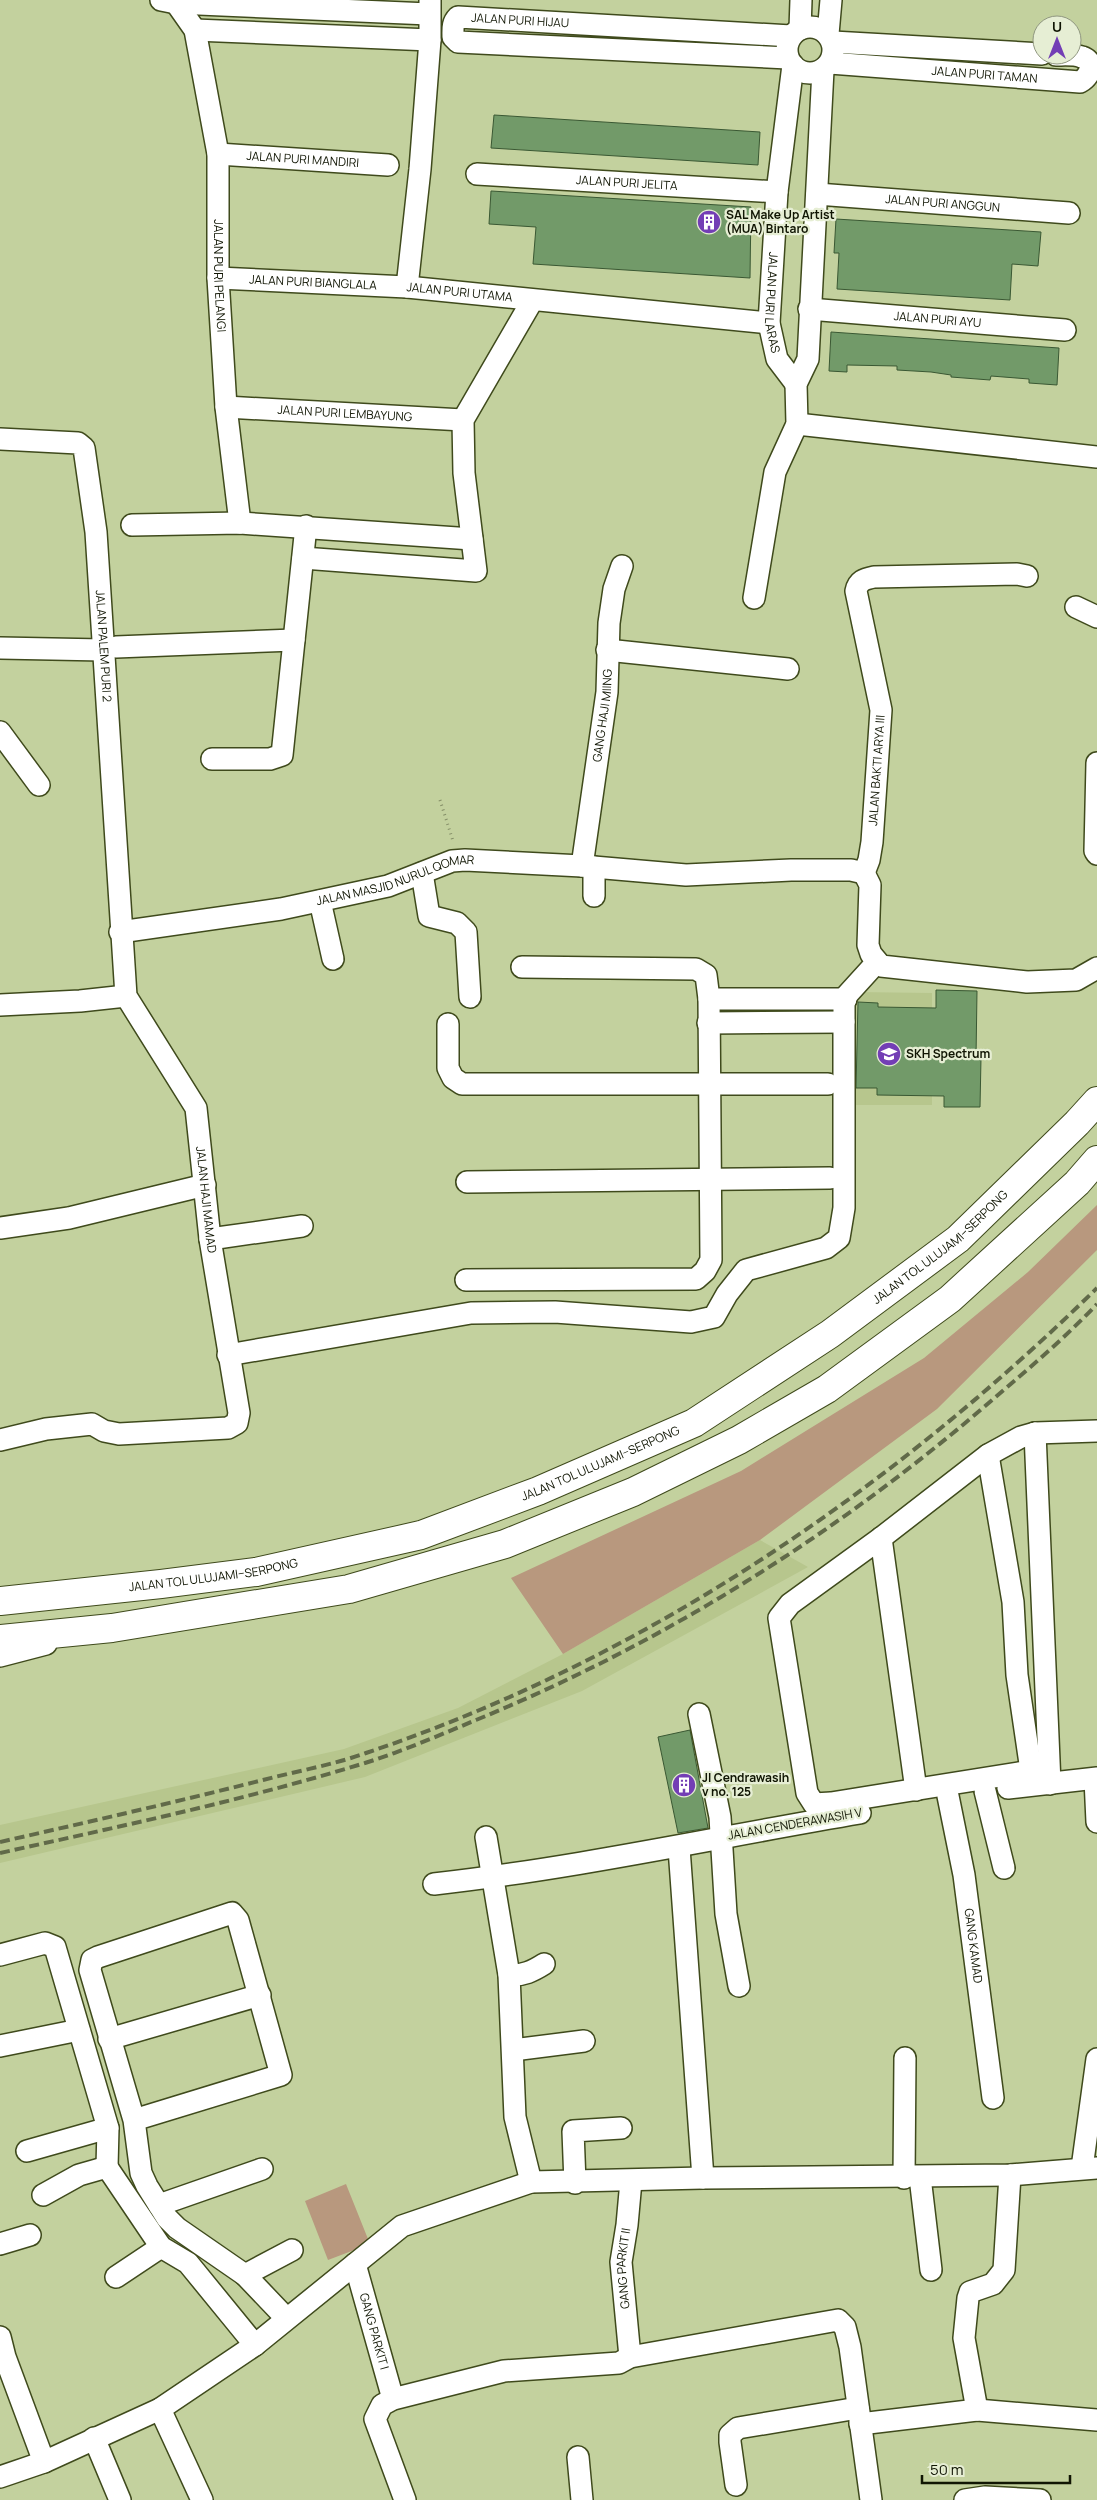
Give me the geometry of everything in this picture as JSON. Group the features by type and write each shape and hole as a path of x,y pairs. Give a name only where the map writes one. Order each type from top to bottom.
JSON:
{"highway":[{"name":"JALAN TOL ULUJAMI–SERPONG","path":"0,1601 256,1572 421,1535 538,1491 694,1423 830,1334 958,1239 1077,1123 1097,1101"},
{"path":"0,1640 112,1628 349,1589 505,1544 633,1492 739,1440 827,1389 950,1299 1077,1183 1097,1160"}],"street":[{"path":"801,0 796,33 787,50 790,61 802,72 813,74 827,67"},
{"path":"754,598 775,472 797,424 796,384 808,359 817,194 827,67 834,53 830,38 831,0"},
{"name":"JALAN PURI PELANGI","path":"168,2 430,7"},
{"name":"JALAN PURI PELANGI","path":"168,2 196,30 218,154 218,278 226,407 240,523"},
{"name":"JALAN PURI UTAMA","path":"430,7 430,40 420,169 407,287 532,301 769,323"},
{"name":"JALAN PURI HIJAU","path":"790,61 458,42 453,37 453,28 454,22 458,18 796,33"},
{"path":"796,33 810,27 820,28 830,38"},
{"path":"196,30 430,40"},
{"name":"JALAN PURI TAMAN","path":"830,38 1032,53"},
{"name":"JALAN PURI TAMAN","path":"827,67 1080,82 1087,78 1091,70 1088,61 1082,56"},
{"name":"JALAN PURI LARAS","path":"790,61 776,192 769,323 777,359 796,384"},
{"name":"JALAN PURI MANDIRI","path":"218,154 388,165"},
{"name":"JALAN PURI JELITA","path":"477,174 776,192"},
{"name":"JALAN PURI ANGGUN","path":"817,194 1069,213"},
{"name":"JALAN PURI BIANGLALA","path":"218,278 407,287"},
{"path":"303,558 476,570 464,474 463,420 532,301"},
{"name":"JALAN PURI AYU","path":"810,309 1065,330"},
{"name":"JALAN PURI LEMBAYUNG","path":"226,407 463,420"},
{"path":"797,424 1097,457"},
{"name":"JALAN PALEM PURI 2","path":"0,439 78,443 84,448 109,648 120,932"},
{"path":"132,525 240,523 306,526 472,539"},
{"path":"212,759 270,759 282,755 306,526"},
{"name":"GANG HAJI MIING","path":"594,896 588,866 607,692 607,650 614,589 622,566"},
{"name":"JALAN BAKTI ARYA III","path":"864,873 869,860 872,842 882,720 870,652 856,591 860,582 874,577 1017,574 1027,576"},
{"path":"1076,607 1097,617"},
{"path":"0,648 109,648 294,640"},
{"path":"607,650 788,669"},
{"path":"0,732 39,784"},
{"path":"1097,763 1095,851 1097,854"},
{"name":"JALAN MASJID NURUL QOMAR","path":"120,932 281,909 320,901 388,886 452,861 588,866 686,875 791,870 851,870 864,873"},
{"path":"422,873 429,916 457,923 466,932 470,996"},
{"path":"864,873 870,885 868,945 877,962 882,966 1026,982 1076,980 1097,968"},
{"path":"320,901 333,959"},
{"path":"0,1005 80,1001 126,996 120,932"},
{"path":"228,1356 471,1314 555,1312 692,1322 714,1317 727,1294 746,1270 826,1248 839,1238 844,1208 844,1022 846,1000 877,962"},
{"path":"466,1280 696,1279 706,1271 711,1260 709,999 706,975 696,968 522,967"},
{"name":"JALAN HAJI MAMAD","path":"0,1440 46,1429 77,1425 92,1424 104,1431 119,1434 228,1428 237,1423 239,1414 210,1239 196,1108 126,996"},
{"path":"709,999 846,1000"},
{"path":"708,1023 844,1022"},
{"path":"448,1024 448,1068 453,1078 462,1084 828,1084"},
{"path":"467,1182 830,1178"},
{"path":"0,1228 69,1218 205,1185"},
{"path":"210,1239 302,1226"},
{"path":"1041,1777 916,1790 820,1804 811,1801 807,1793 779,1618 790,1604 881,1538 988,1455 1021,1437 1035,1433 1097,1431"},
{"path":"1035,1433 1046,1708 1041,1777"},
{"path":"988,1455 1013,1602 1017,1675 1041,1777"},
{"path":"881,1538 916,1790"},
{"path":"1013,1602 1043,1600"},
{"path":"0,1656 112,1628"},
{"path":"1024,1710 1046,1708"},
{"path":"699,1714 720,1817 726,1914 739,1986"},
{"path":"1096,1774 1097,1822"},
{"name":"JALAN CENDERAWASIH V","path":"434,1884 494,1878 679,1848 721,1837 985,1791 1041,1777 1096,1774"},
{"path":"985,1791 1004,1868"},
{"name":"GANG KAMAD","path":"948,1796 964,1875 993,2098"},
{"path":"486,1837 488,1860 494,1878 509,1975 515,2117 532,2182"},
{"path":"679,1848 703,2178"},
{"path":"134,2120 282,2075 238,1920 232,1913 92,1960 90,1970 134,2120 141,2173 159,2205 177,2228 245,2275 286,2318"},
{"path":"0,1955 45,1943 55,1947 108,2128 107,2167 161,2247 188,2263 255,2345"},
{"path":"509,1975 518,1976 532,1972 544,1964"},
{"path":"109,2039 260,1994"},
{"path":"0,2046 79,2030"},
{"path":"512,2050 584,2041"},
{"path":"905,2058 912,2177 931,2270"},
{"path":"0,2477 44,2462 160,2409 255,2345 402,2226 532,2182 575,2183 703,2178 1010,2175 1089,2168 1097,2060"},
{"path":"27,2150 108,2128"},
{"path":"575,2183 573,2131 621,2128"},
{"path":"43,2195 79,2175 107,2167"},
{"path":"159,2205 262,2169"},
{"path":"977,2410 964,2338 968,2298 970,2292 993,2284 1004,2270 1010,2175"},
{"name":"GANG PARKIT II","path":"630,2182 627,2226 621,2262 630,2357"},
{"path":"0,2244 30,2235"},
{"path":"116,2277 161,2247"},
{"path":"245,2275 292,2250"},
{"name":"GANG PARKIT I","path":"355,2264 393,2399"},
{"path":"405,2500 375,2419 382,2405 393,2399 504,2371 620,2363 630,2357 838,2320 845,2327 850,2347 871,2500"},
{"path":"0,2338 5,2357 44,2462"},
{"path":"160,2409 202,2500"},
{"path":"736,2485 730,2435 738,2428 859,2416 977,2410 1097,2420"},
{"path":"94,2438 120,2500"},
{"path":"578,2457 582,2500"},
{"path":"965,2500 985,2497 1040,2500"}],"path":[{"path":"440,800 453,836 452,861"}],"shaded area":[{"name":"SKH Spectrum","path":"854,992 932,993 932,1105 846,1105"},
{"path":"1097,1205 1097,1250 937,1409 760,1540 563,1654 511,1578 741,1471 924,1358 1028,1272"},
{"path":"760,1540 808,1567 582,1691 365,1777 0,1863 0,1825 344,1749 458,1708 563,1654"},
{"path":"346,2184 370,2244 328,2260 305,2201"}],"building":[{"path":"494,115 760,132 758,165 491,148"},
{"path":"491,191 751,207 750,278 533,264 536,227 489,224"},
{"path":"836,219 1041,232 1038,266 1012,264 1010,300 837,289 839,253 834,253"},
{"path":"831,332 1059,348 1057,385 1029,383 1029,379 991,376 990,380 951,377 951,375 931,372 897,370 897,366 847,365 847,372 829,371"},
{"path":"936,990 977,991 976,1058 981,1058 980,1107 944,1107 944,1096 877,1095 877,1088 856,1088 858,1002 878,1003 878,1007 936,1008"},
{"name":"Jl Cendrawasih v no. 125","path":"690,1730 708,1828 678,1833 658,1737"}],"railway":[{"path":"0,1842 198,1796 353,1757 468,1715 568,1670 664,1619 757,1562 847,1500 934,1434 1017,1363 1097,1288"},
{"path":"0,1853 229,1801 365,1763 407,1748 546,1690 614,1656 746,1582 872,1496 991,1401 1032,1366 1097,1304"}],"place":[{"name":"SAL Make Up Artist (MUA) Bintaro","path":"709,222"},
{"name":"SKH Spectrum","path":"889,1054"},
{"name":"Jl Cendrawasih v no. 125","path":"684,1785"}]}
